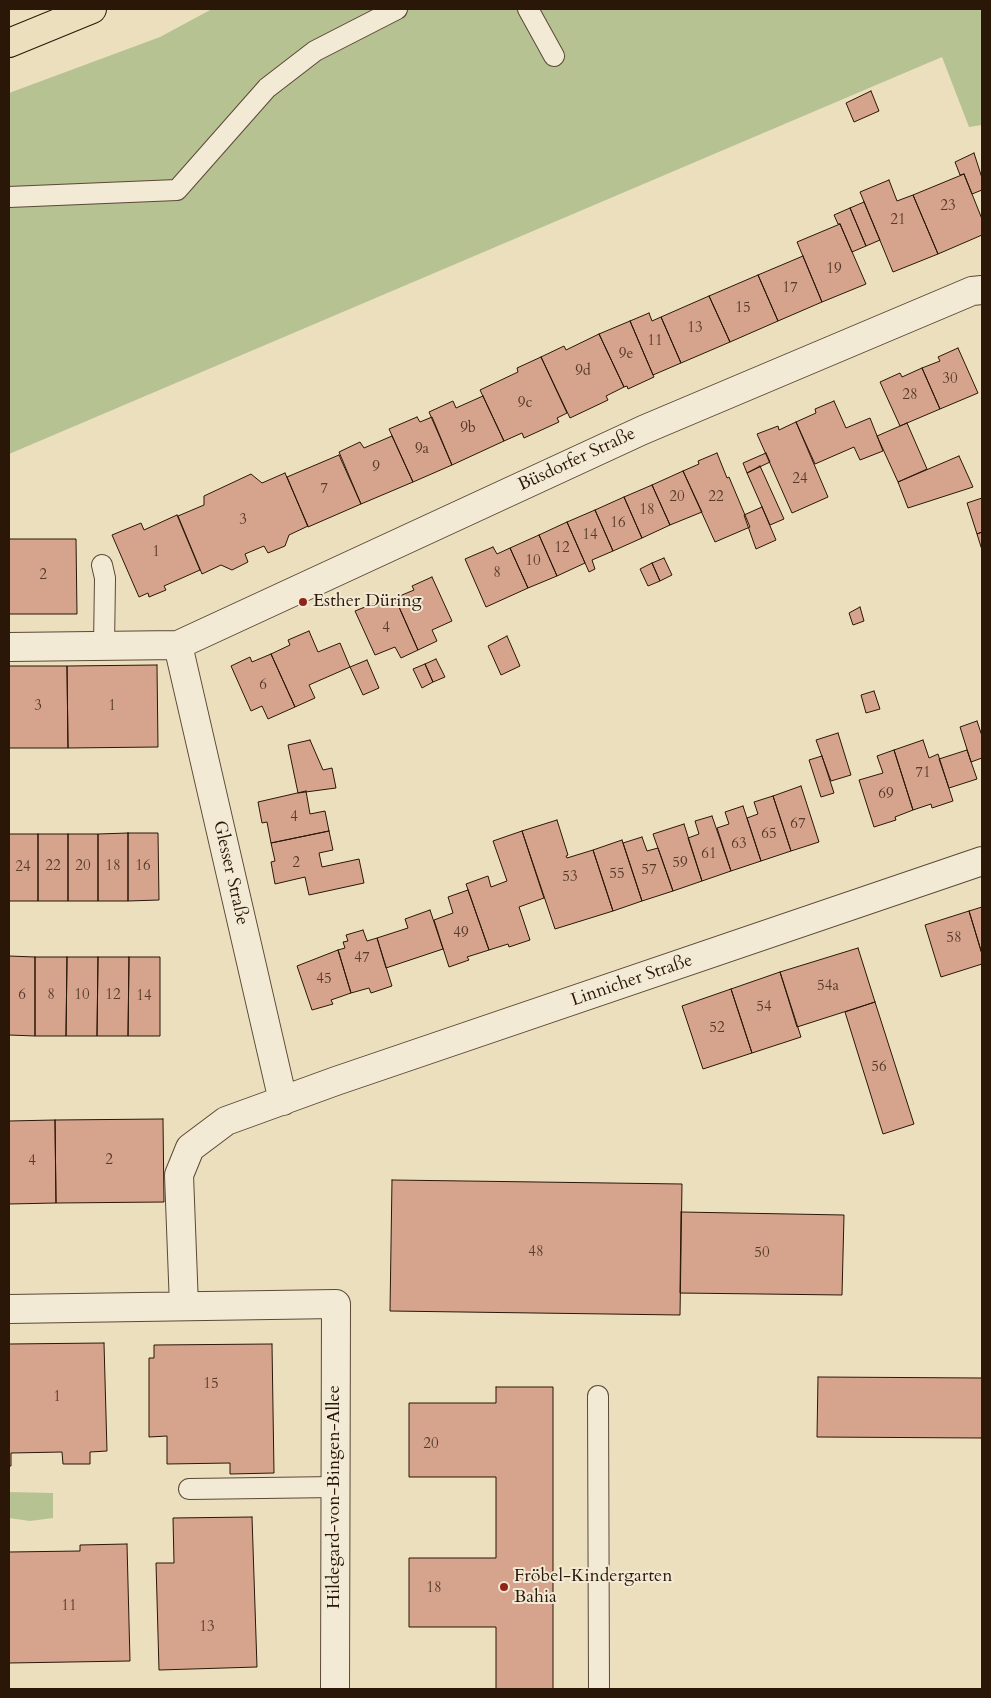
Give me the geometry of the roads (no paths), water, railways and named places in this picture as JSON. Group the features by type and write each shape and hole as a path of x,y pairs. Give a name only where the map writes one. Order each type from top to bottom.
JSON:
{"highway":[{"path":"9,43 92,9"}],"street":[{"name":"Büsdorfer Straße","path":"178,645 642,430 972,291 982,290"},
{"path":"9,647 178,645"},
{"name":"Glesser Straße","path":"178,645 283,1101"},
{"name":"Linnicher Straße","path":"184,1306 179,1175 190,1148 226,1121 336,1081 982,862"},
{"name":"Hildegard-von-Bingen-Allee","path":"184,1306 336,1304 335,1689"},
{"path":"9,1309 184,1306"}],"lane":[{"path":"9,197 177,190 267,88 315,51 397,9"},
{"path":"528,9 554,56"},
{"path":"102,565 105,578 104,646"},
{"path":"598,1396 599,1689"},
{"path":"189,1489 336,1487"}],"place":[{"name":"Esther Düring","path":"303,602"},
{"name":"Fröbel-Kindergarten Bahia","path":"504,1587"}]}
